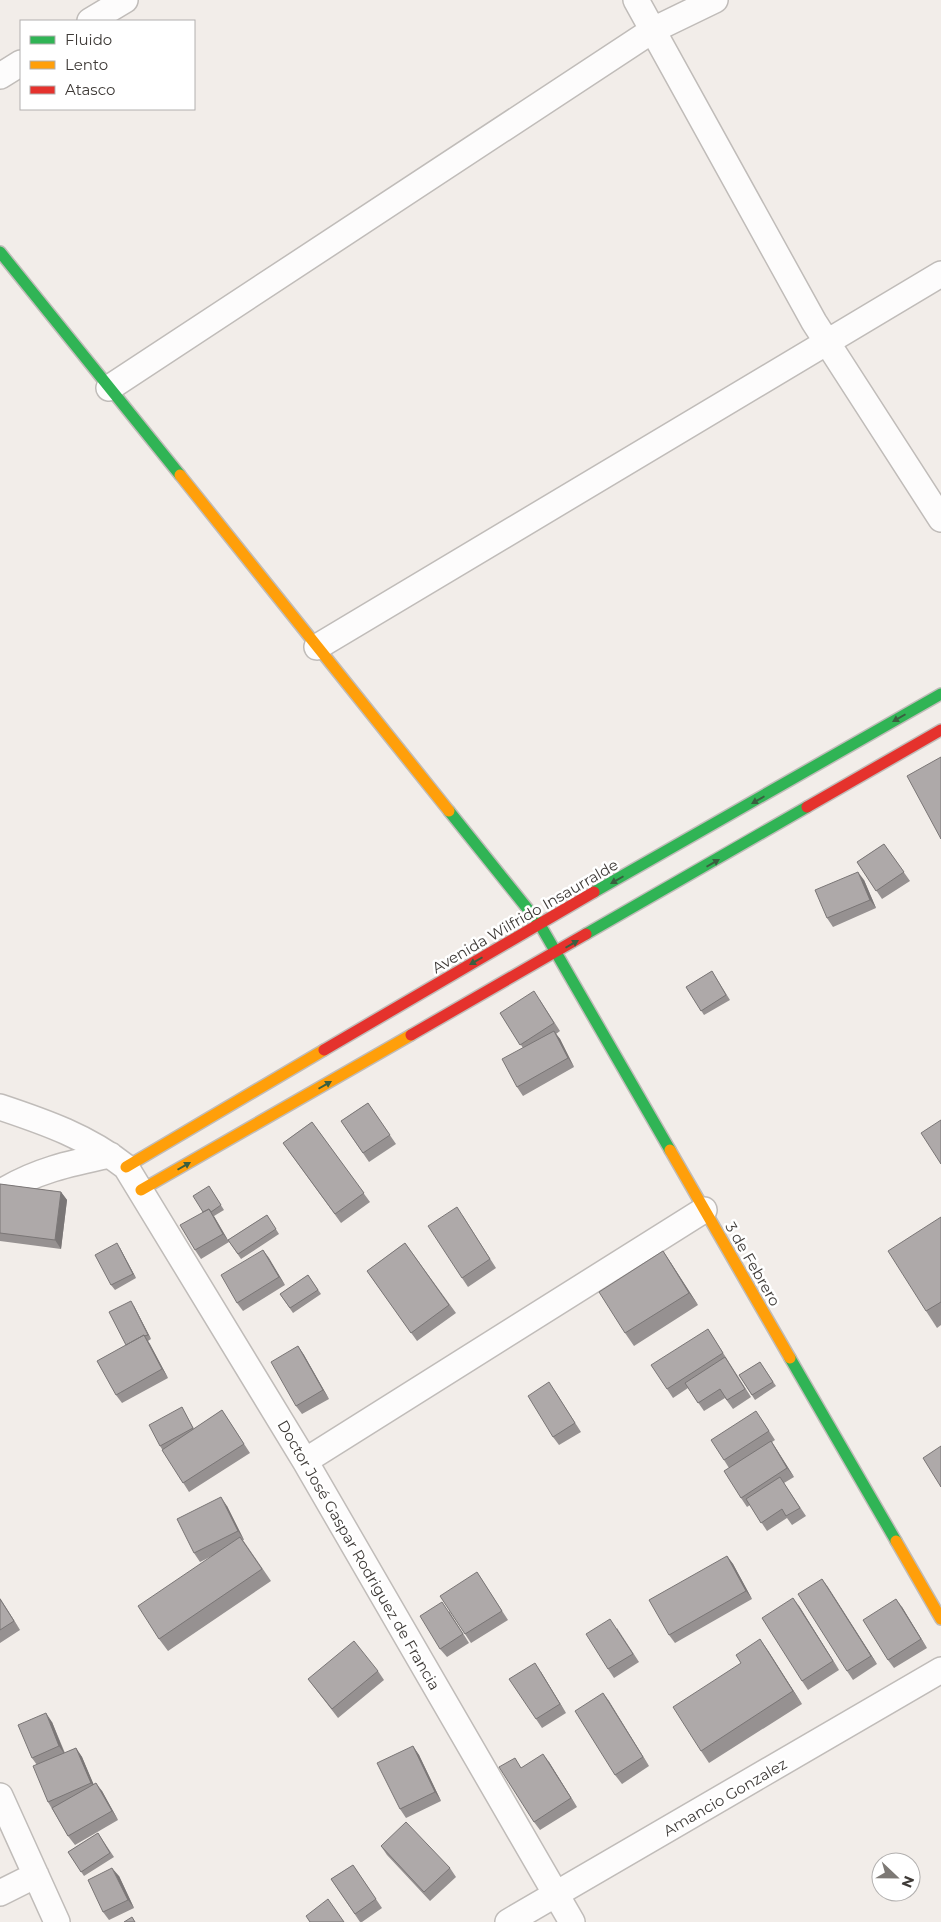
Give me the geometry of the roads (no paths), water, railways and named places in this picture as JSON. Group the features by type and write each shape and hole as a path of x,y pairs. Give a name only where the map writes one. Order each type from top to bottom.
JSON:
{"street":[{"path":"92,20 125,0"},
{"path":"636,0 827,342 941,519"},
{"path":"109,388 653,30 715,0"},
{"path":"0,76 20,64"},
{"name":"3 de Febrero","path":"0,252 539,924 941,1619"},
{"path":"317,647 941,274"},
{"name":"Avenida Wilfrido Insaurralde","path":"118,1161 539,924 941,694"},
{"path":"142,1190 557,953 941,730"},
{"path":"0,1107 56,1126 118,1161"},
{"path":"0,1193 16,1183 57,1166 118,1161"},
{"name":"Doctor José Gaspar Rodriguez de Francia","path":"118,1161 142,1190 305,1461 572,1922"},
{"path":"305,1461 704,1210"},
{"name":"Amancio Gonzalez","path":"508,1922 941,1670"},
{"path":"0,1796 57,1922"},
{"path":"0,1893 36,1875"}]}
